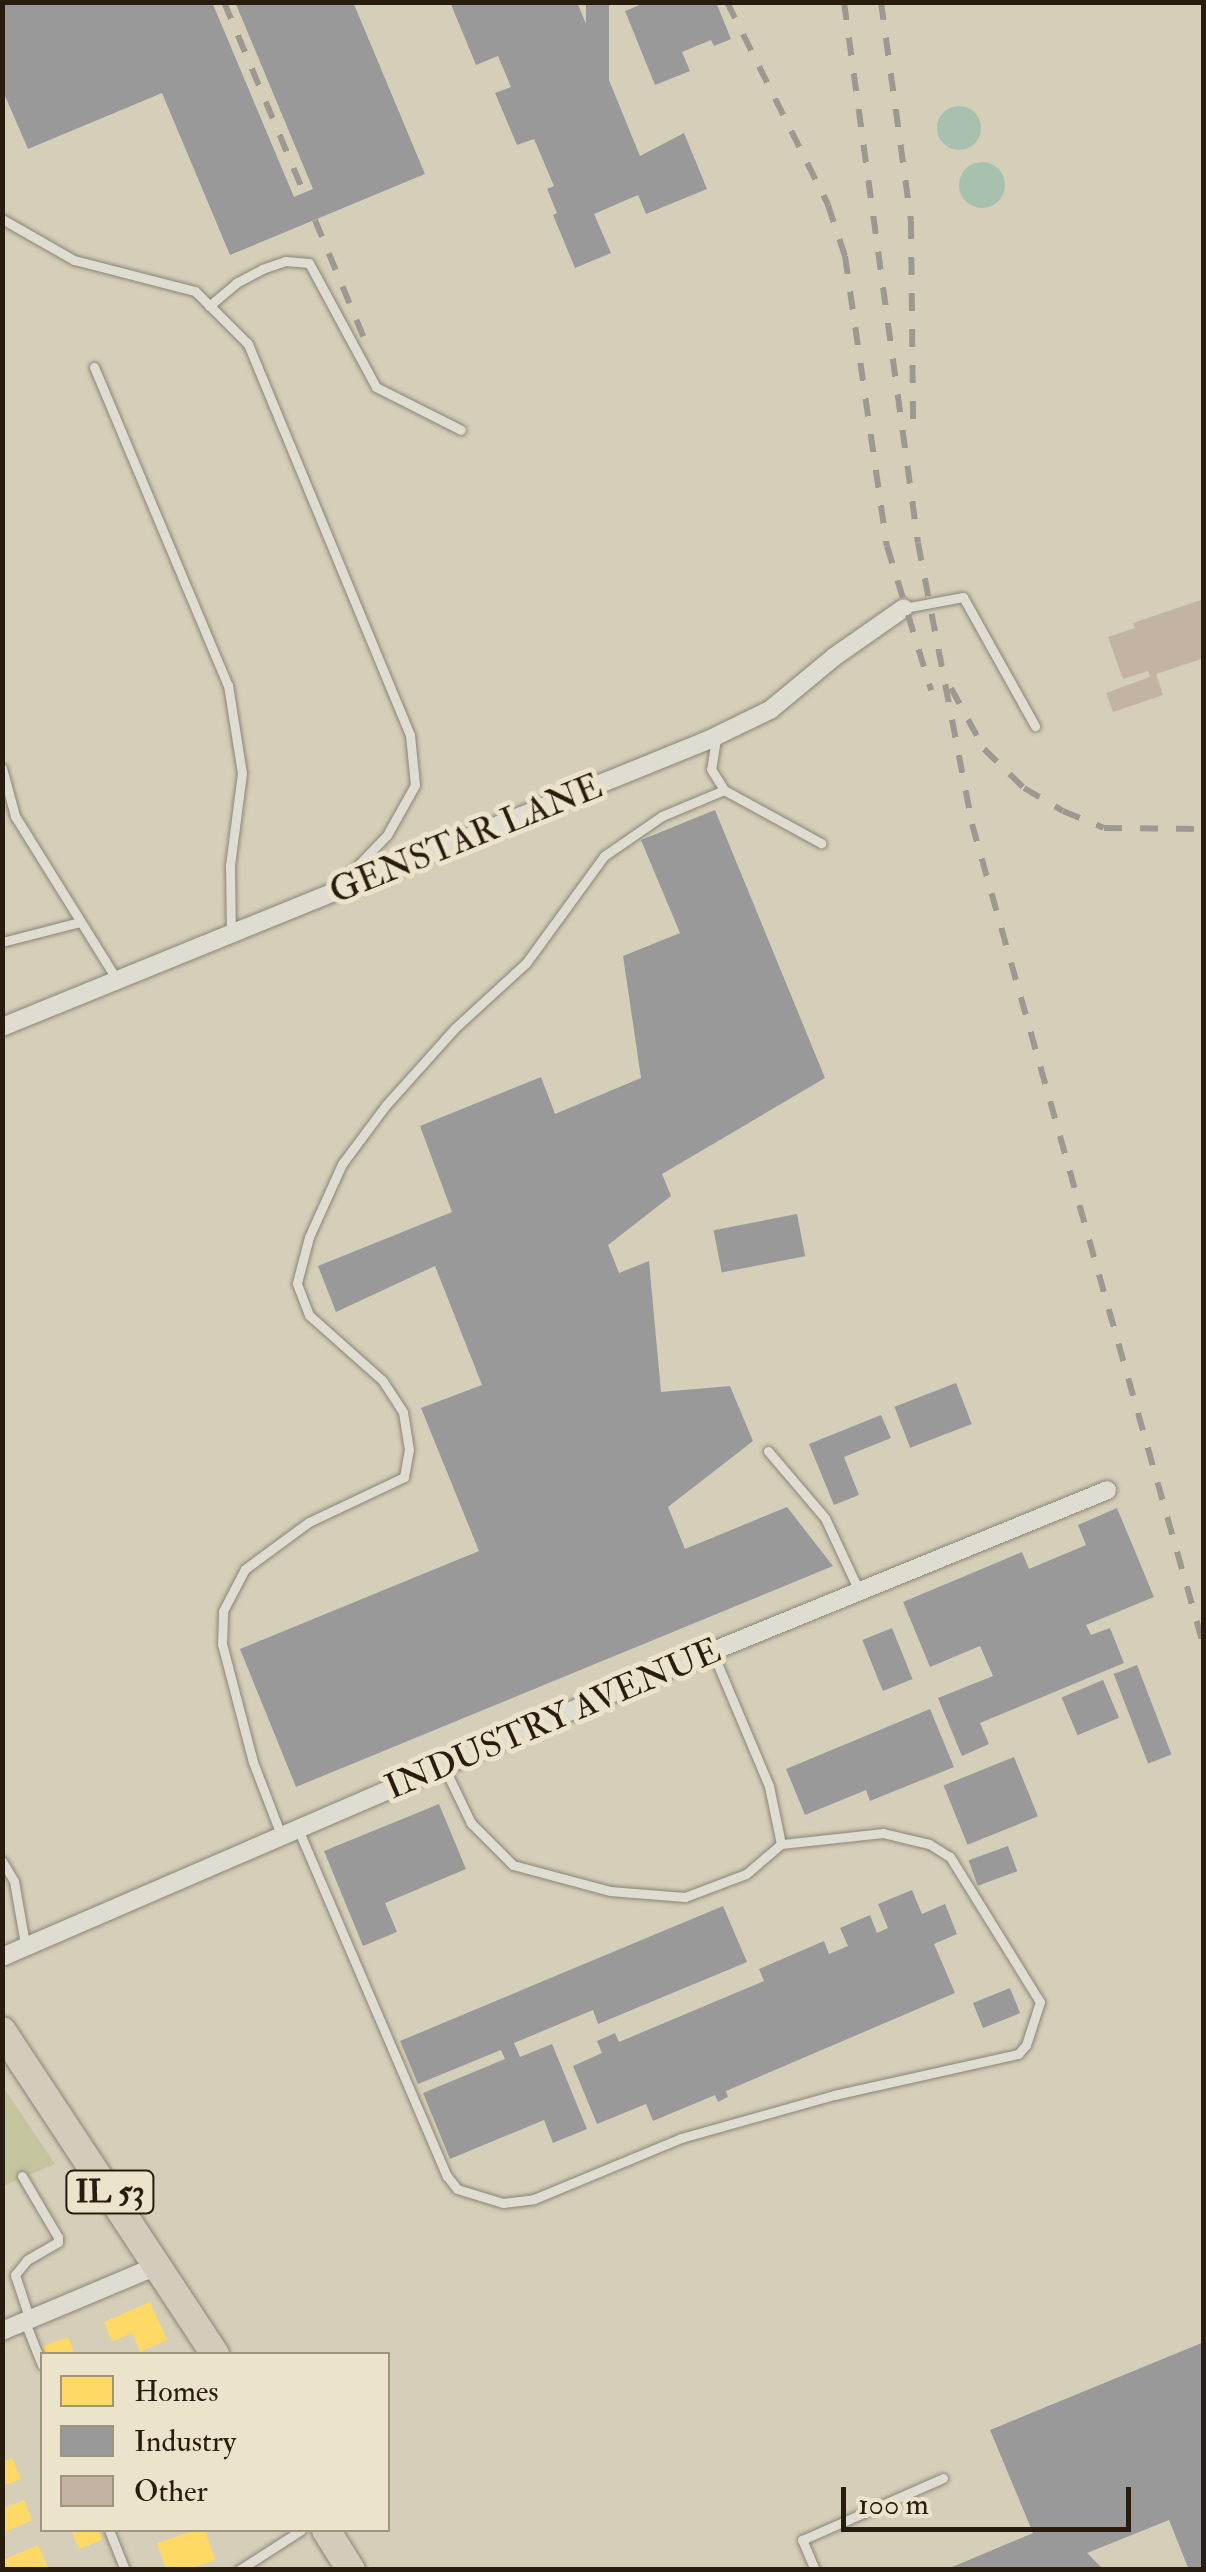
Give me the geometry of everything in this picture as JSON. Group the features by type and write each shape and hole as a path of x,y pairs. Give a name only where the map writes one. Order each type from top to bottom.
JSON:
{"main road":[{"name":"IL 53","path":"2,2031 215,2352"},
{"path":"327,2532 351,2570"}],"street":[{"name":"GENSTAR LANE","path":"2,1027 716,736 770,710 834,657 904,608"},
{"name":"INDUSTRY AVENUE","path":"2,1957 712,1651 1107,1490"},
{"path":"2,2332 159,2265"}],"lane":[{"path":"2,220 74,260 195,291 248,344 410,735 415,785 388,835 331,894"},
{"path":"210,306 236,283 262,268 285,261 309,263 376,387 460,430"},
{"path":"94,367 228,685 242,773 230,865 231,934"},
{"path":"904,608 963,597 1035,726"},
{"path":"716,736 711,769 724,790 821,843"},
{"path":"2,768 14,816 118,980"},
{"path":"444,1765 471,1823 513,1864 610,1891 685,1897 746,1874 782,1844 884,1833 928,1844 950,1857 1030,1980 1040,2002 1026,2045 1018,2054 834,2095 681,2138 534,2199 503,2204 457,2189 447,2176 248,1745 222,1644 223,1611 245,1569 310,1522 404,1477 410,1450 403,1412 382,1380 309,1315 297,1283 308,1238 342,1164 386,1106 455,1028 526,963 604,856 662,816 724,790"},
{"path":"2,942 80,922"},
{"path":"768,1452 825,1518 859,1592"},
{"path":"712,1651 769,1786 782,1844"},
{"path":"2,1862 14,1881 26,1944"},
{"path":"22,2176 58,2236 58,2242 27,2260 15,2275 40,2359"},
{"path":"815,2570 802,2540 942,2478"},
{"path":"110,2532 126,2570"},
{"path":"239,2570 298,2532"}],"shaded area":[{"path":"959,106 974,113 981,128 974,143 959,150 944,143 937,128 944,113"},
{"path":"982,162 999,168 1005,185 999,202 982,208 965,202 959,185 965,168"},
{"path":"2,2085 55,2164 3,2186 2,2186"}],"building: Homes":[{"path":"150,2302 167,2340 140,2352 132,2333 112,2342 104,2322"},
{"path":"68,2337 74,2352 43,2352 41,2347"},
{"path":"12,2458 21,2479 2,2486 2,2462"},
{"path":"24,2500 32,2520 2,2533 2,2509"},
{"path":"72,2532 99,2532 102,2540 79,2549"},
{"path":"190,2532 206,2532 215,2560 187,2570 166,2570 157,2543"},
{"path":"38,2545 48,2568 7,2570 3,2560"}],"building: Industry":[{"path":"2,2 212,2 294,197 313,189 235,2 353,2 425,174 230,255 162,93 28,149 2,89"},
{"path":"450,2 577,2 640,156 684,133 707,189 646,214 638,195 594,214 611,253 575,268 553,215 557,213 547,189 554,186 534,139 517,145 495,93 511,87 498,56 476,65"},
{"path":"586,2 609,2 609,158 586,158"},
{"path":"647,2 716,2 731,39 714,46 711,40 682,52 690,71 655,85 625,11"},
{"path":"715,810 825,1078 662,1174 671,1196 608,1245 619,1273 649,1261 661,1392 730,1386 753,1441 668,1507 685,1549 787,1507 833,1566 296,1787 240,1649 479,1551 421,1408 482,1385 435,1266 336,1312 318,1266 452,1212 420,1126 541,1077 555,1114 641,1078 623,956 680,933 641,840"},
{"path":"797,1214 805,1256 722,1272 714,1230"},
{"path":"956,1383 972,1424 910,1448 894,1407"},
{"path":"881,1415 891,1438 844,1457 859,1495 834,1505 809,1444"},
{"path":"1117,1508 1154,1597 1086,1625 1091,1635 1110,1628 1124,1663 980,1723 989,1744 962,1756 938,1698 993,1676 980,1646 930,1667 903,1602 1022,1552 1029,1569 1086,1545 1078,1525"},
{"path":"892,1628 913,1679 883,1691 862,1640"},
{"path":"1137,1665 1171,1755 1148,1764 1114,1674"},
{"path":"1103,1680 1119,1718 1078,1735 1062,1698"},
{"path":"930,1709 954,1767 870,1801 866,1790 805,1815 786,1769"},
{"path":"1014,1757 1038,1816 968,1845 944,1785"},
{"path":"439,1804 466,1869 385,1903 397,1932 363,1946 324,1851"},
{"path":"1008,1846 1017,1871 978,1886 969,1860"},
{"path":"912,1890 922,1914 945,1904 957,1934 934,1944 955,1993 726,2091 728,2097 718,2102 715,2095 653,2121 646,2104 597,2124 573,2066 602,2053 597,2041 615,2033 619,2042 764,1981 759,1969 824,1941 829,1954 848,1946 840,1928 870,1915 877,1933 888,1928 878,1904"},
{"path":"723,1906 747,1962 598,2024 593,2010 514,2043 520,2057 552,2044 587,2129 553,2143 544,2120 450,2159 423,2093 505,2059 501,2050 418,2084 400,2041"},
{"path":"1010,1988 1020,2013 983,2028 973,2003"},
{"path":"1204,2342 1204,2570 1189,2570 1169,2520 1087,2553 1104,2570 945,2570 1033,2533 990,2430"}],"building: Other":[{"path":"1204,599 1204,658 1156,674 1163,695 1113,712 1106,693 1150,677 1148,671 1123,679 1108,637 1135,628 1133,623"}],"railway":[{"path":"224,2 304,193"},
{"path":"727,2 828,205 845,256 887,546 931,690"},
{"path":"844,2 918,543 972,824 1204,1647"},
{"path":"881,2 911,221 913,425"},
{"path":"315,220 366,343"},
{"path":"951,688 984,749 1024,788 1063,811 1104,828 1204,829"}]}
